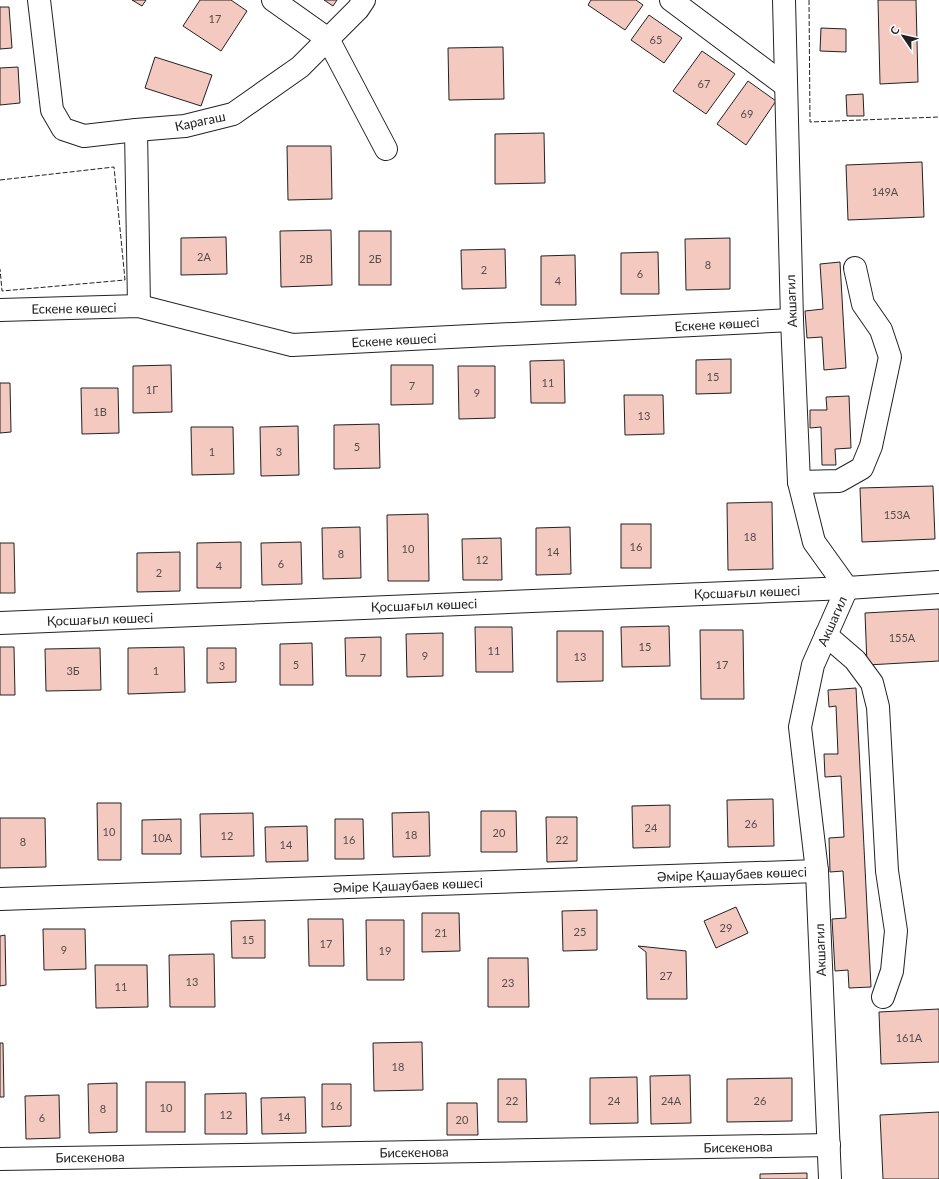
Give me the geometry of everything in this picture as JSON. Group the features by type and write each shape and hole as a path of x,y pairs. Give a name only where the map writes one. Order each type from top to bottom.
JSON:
{"street":[{"name":"Карагаш","path":"39,0 52,110 63,129 84,136 185,126 233,114 300,67 358,9 364,0"},
{"path":"273,0 328,39 386,149"},
{"path":"671,0 786,86"},
{"name":"Акшагил","path":"784,0 792,320 799,482 814,542 847,588 813,664 800,727 817,871 830,1179"},
{"path":"136,130 139,306"},
{"path":"799,482 839,481 862,468 871,446 890,357 881,330 863,304 855,268"},
{"name":"Ескене көшесі","path":"0,310 139,306 292,345 792,320"},
{"name":"Қосшағыл көшесі","path":"0,623 847,588 939,582"},
{"path":"826,636 855,660 872,683 878,708 887,871 896,931 892,971 883,997"},
{"name":"Әміре Қашаубаев көшесі","path":"0,899 817,871"},
{"name":"Бисекенова","path":"0,1159 829,1145"}],"building":[{"path":"132,0 146,0 142,6"},
{"path":"200,0 231,0 247,11 221,51 183,26"},
{"path":"324,0 337,0 333,6"},
{"path":"591,0 636,0 643,5 625,30 588,5"},
{"path":"878,0 916,0 918,82 880,84"},
{"path":"0,7 9,7 12,48 0,49"},
{"path":"649,15 682,38 664,63 631,40"},
{"path":"821,28 846,29 846,52 820,51"},
{"path":"503,47 504,99 449,100 448,48"},
{"path":"702,51 735,74 706,114 673,91"},
{"path":"155,57 212,75 201,106 145,88"},
{"path":"18,67 20,103 0,105 0,68"},
{"path":"748,81 776,101 746,145 717,124"},
{"path":"863,94 864,116 847,116 846,95"},
{"path":"544,133 545,183 495,184 495,134"},
{"path":"287,146 331,146 332,199 288,200"},
{"path":"922,162 924,217 848,220 846,165"},
{"path":"331,230 332,285 281,287 280,231"},
{"path":"359,231 391,231 391,285 359,285"},
{"path":"226,237 227,274 181,275 181,238"},
{"path":"730,238 730,289 686,290 685,239"},
{"path":"505,249 506,288 462,289 461,250"},
{"path":"658,252 659,294 621,294 621,253"},
{"path":"575,255 576,305 541,305 541,256"},
{"path":"840,262 846,368 824,370 822,337 807,338 805,311 823,309 820,264"},
{"path":"731,359 731,393 696,394 696,360"},
{"path":"564,360 565,403 531,403 530,361"},
{"path":"171,365 172,412 133,413 133,366"},
{"path":"391,365 433,365 433,404 391,405"},
{"path":"458,366 495,366 495,418 459,419"},
{"path":"0,383 10,383 11,432 0,433"},
{"path":"81,388 118,388 119,433 82,434"},
{"path":"624,395 663,395 664,434 625,435"},
{"path":"849,396 851,448 835,449 836,465 822,465 821,427 810,428 810,410 827,410 826,397"},
{"path":"379,424 380,468 334,469 334,425"},
{"path":"298,426 299,475 261,476 260,427"},
{"path":"191,427 233,427 234,474 192,475"},
{"path":"933,486 935,539 862,542 860,488"},
{"path":"772,502 773,569 728,570 727,503"},
{"path":"428,514 429,581 388,581 387,515"},
{"path":"621,524 651,524 651,568 621,568"},
{"path":"360,527 361,578 323,579 322,528"},
{"path":"570,527 571,574 536,575 536,528"},
{"path":"501,538 502,580 463,580 462,539"},
{"path":"241,542 241,588 197,588 197,543"},
{"path":"301,542 302,584 262,585 261,543"},
{"path":"0,543 14,543 15,593 0,593"},
{"path":"180,552 180,591 137,592 137,553"},
{"path":"939,609 939,661 867,665 865,613"},
{"path":"669,626 670,666 622,667 621,627"},
{"path":"475,627 512,627 513,672 476,672"},
{"path":"700,630 743,630 744,699 701,699"},
{"path":"557,631 603,631 603,681 557,682"},
{"path":"443,633 443,676 407,677 406,634"},
{"path":"381,637 381,676 346,676 345,638"},
{"path":"312,643 313,685 280,685 280,644"},
{"path":"0,647 14,647 15,695 0,695"},
{"path":"184,647 185,692 128,694 128,648"},
{"path":"100,648 101,690 46,691 45,649"},
{"path":"207,648 236,648 236,682 207,683"},
{"path":"856,688 871,987 849,988 848,970 835,971 832,919 846,918 843,871 830,872 829,838 844,837 841,776 825,777 824,754 838,754 836,706 829,707 828,690"},
{"path":"773,799 774,846 728,847 727,800"},
{"path":"97,803 121,803 121,860 98,860"},
{"path":"670,805 670,847 633,848 632,806"},
{"path":"481,811 516,811 517,852 481,852"},
{"path":"429,812 430,856 393,857 392,813"},
{"path":"253,813 254,856 201,857 200,814"},
{"path":"546,817 577,817 577,861 547,862"},
{"path":"0,818 45,818 46,867 0,868"},
{"path":"181,819 181,854 142,854 142,820"},
{"path":"335,819 363,819 364,859 335,859"},
{"path":"307,826 308,861 266,862 265,827"},
{"path":"736,907 748,933 716,948 704,921"},
{"path":"597,910 597,950 563,951 562,911"},
{"path":"422,913 459,913 460,951 422,952"},
{"path":"308,919 343,919 344,966 309,966"},
{"path":"265,920 265,958 232,958 231,921"},
{"path":"366,920 404,920 404,980 367,980"},
{"path":"43,929 85,929 86,969 44,970"},
{"path":"5,935 6,985 0,986 0,936"},
{"path":"638,946 686,951 687,999 647,999 646,952"},
{"path":"214,954 215,1007 170,1007 169,955"},
{"path":"488,958 528,958 529,1007 488,1007"},
{"path":"95,965 147,965 148,1007 96,1008"},
{"path":"939,1009 939,1062 881,1064 879,1012"},
{"path":"422,1042 423,1090 374,1091 373,1043"},
{"path":"0,1043 3,1043 4,1097 0,1097"},
{"path":"690,1075 691,1123 651,1124 650,1076"},
{"path":"637,1077 638,1123 590,1124 590,1078"},
{"path":"792,1078 792,1121 727,1122 727,1079"},
{"path":"498,1079 526,1079 527,1122 498,1122"},
{"path":"146,1082 185,1082 185,1132 146,1132"},
{"path":"117,1083 117,1132 89,1133 88,1084"},
{"path":"322,1084 351,1084 351,1126 322,1127"},
{"path":"246,1093 247,1134 205,1134 205,1094"},
{"path":"59,1095 60,1138 26,1139 25,1096"},
{"path":"305,1097 306,1133 262,1134 261,1098"},
{"path":"447,1103 477,1103 478,1135 447,1135"},
{"path":"939,1112 939,1179 883,1179 880,1115"},
{"path":"807,1173 807,1179 760,1179 760,1174"}],"fence":[{"path":"809,0 810,122 939,117"},
{"path":"0,180 114,167 125,280 2,291 0,269"}]}
